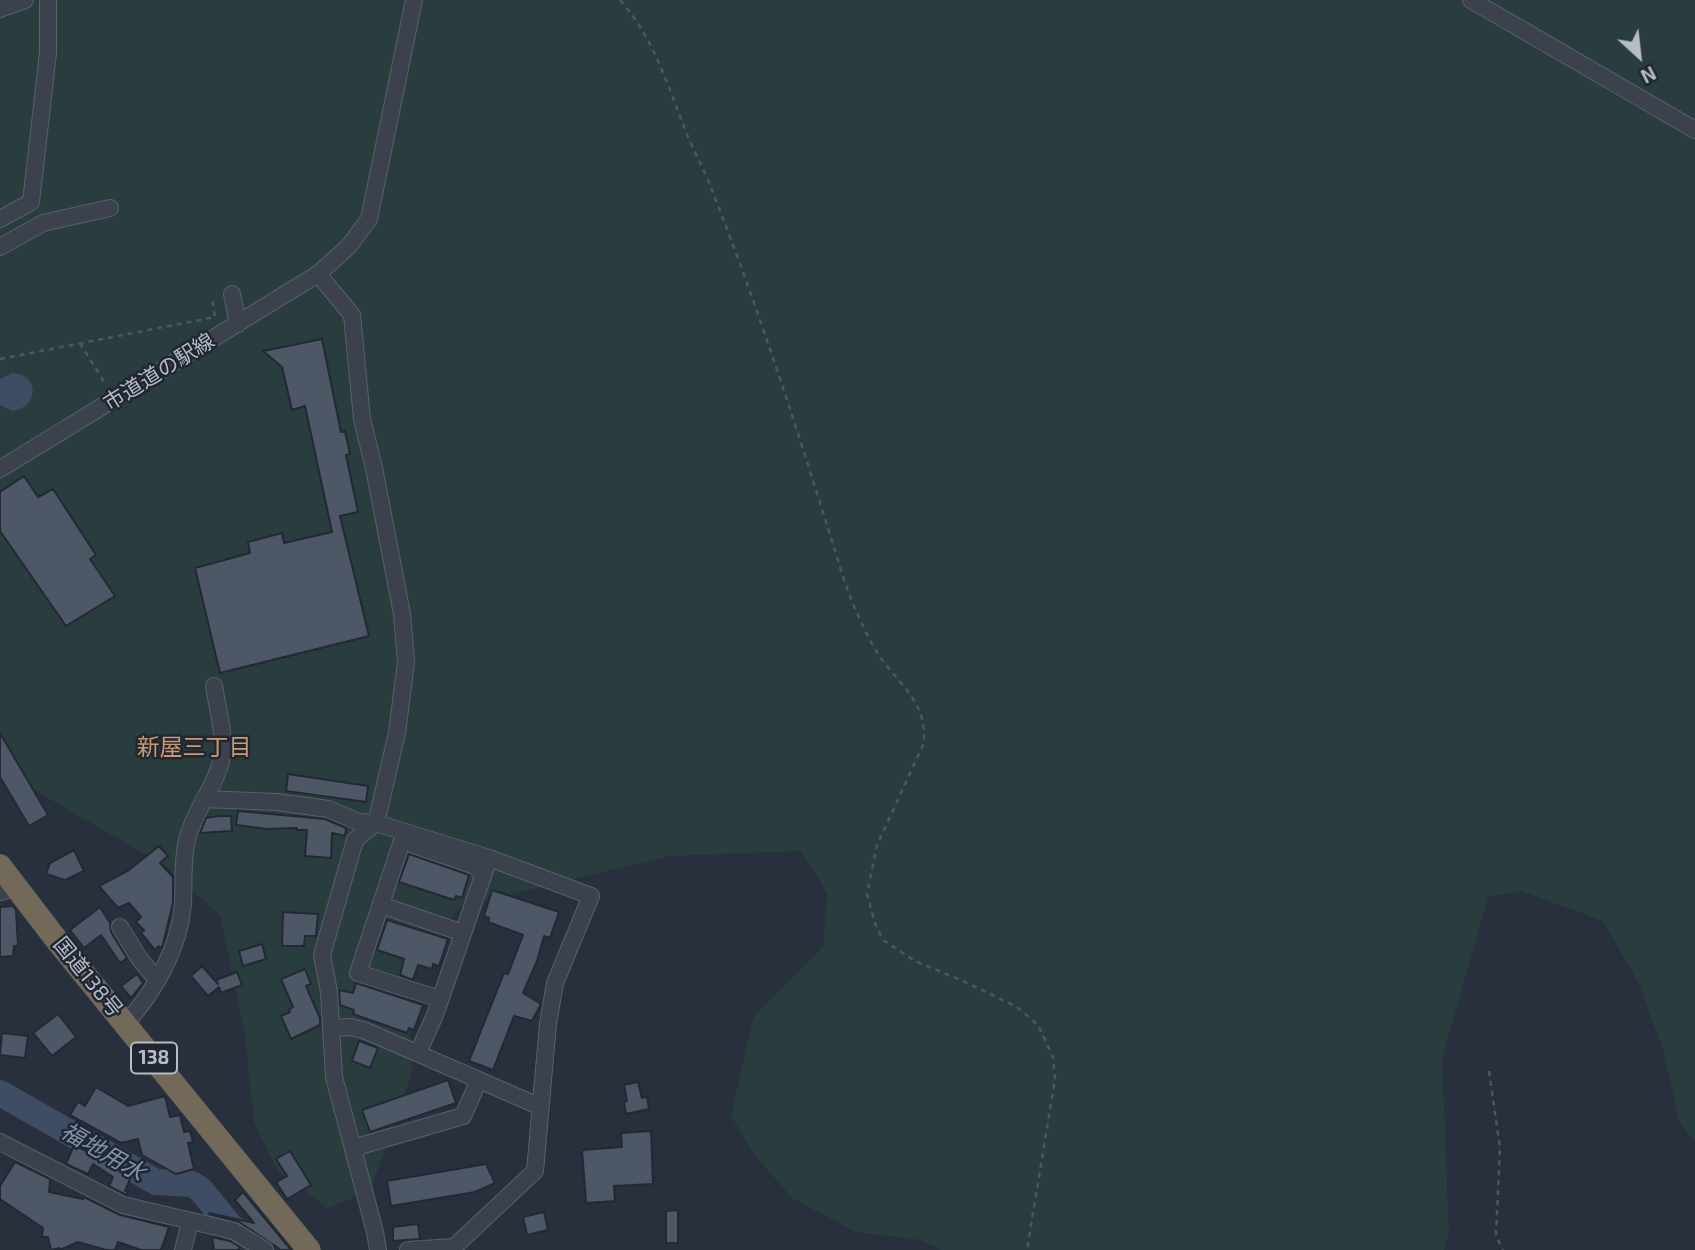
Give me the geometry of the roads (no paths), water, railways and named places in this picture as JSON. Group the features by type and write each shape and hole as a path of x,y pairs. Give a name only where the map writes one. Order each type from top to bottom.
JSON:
{"highway":[{"name":"国道138号","path":"0,866 9,890 126,1023 309,1250"}],"street":[{"path":"0,9 25,0"},
{"path":"0,219 31,202 48,53 48,0"},
{"name":"市道道の駅線","path":"0,470 318,274 349,246 369,219 414,0"},
{"path":"1471,0 1695,130"},
{"path":"0,247 43,223 110,208"},
{"path":"318,274 352,315 362,419 402,614 407,662 387,782 376,822 355,839 322,955 329,992 334,1077 378,1250"},
{"path":"232,294 238,324"},
{"path":"126,1023 145,1002 174,945 183,907 186,841 192,821 217,772 223,750 214,686"},
{"path":"204,799 277,802 328,810 359,822 376,822 486,866 591,896 555,983 548,1024 535,1171 454,1247 408,1250"},
{"path":"440,999 358,973 402,841 475,866 486,866"},
{"path":"418,1053 440,999 486,866"},
{"path":"381,905 463,933"},
{"path":"120,927 139,958 157,980"},
{"path":"331,1028 351,1027 366,1031 541,1107"},
{"path":"352,1148 463,1116 479,1080"},
{"path":"0,1142 123,1205 233,1231 265,1250"},
{"path":"183,1250 191,1222"}],"water":[{"path":"12,373 27,379 33,390 28,403 13,411 0,405 0,379"}],"waterway":[{"name":"福地用水","path":"0,1093 156,1182 192,1184 201,1190 231,1227 256,1240"}],"district":[{"name":"新屋三丁目","path":"194,747"}]}
